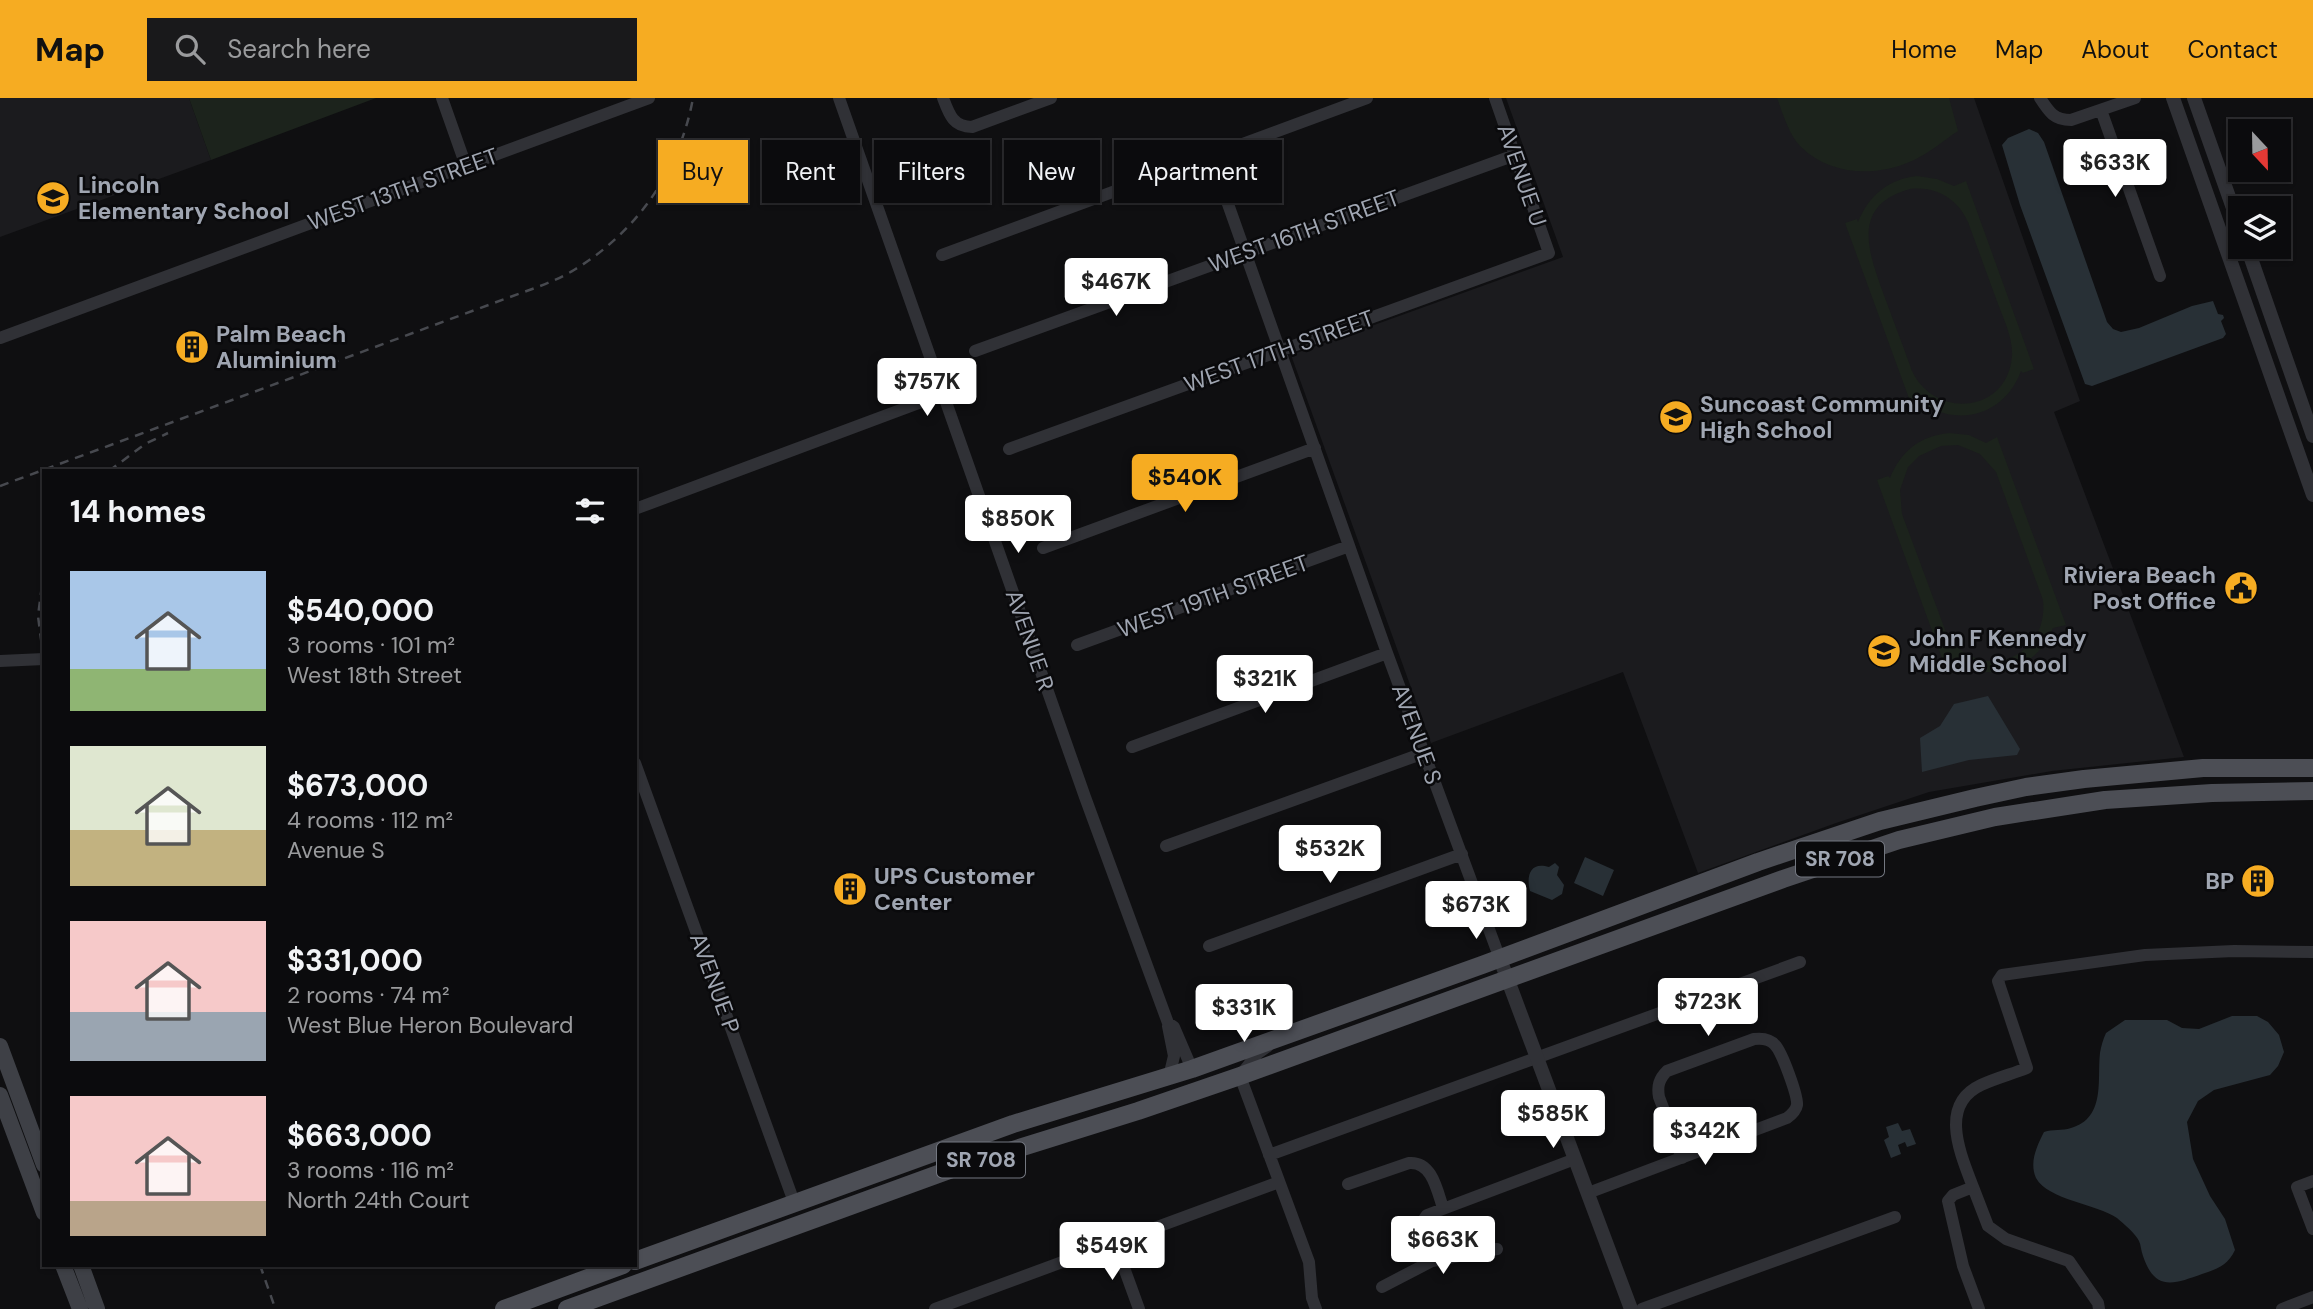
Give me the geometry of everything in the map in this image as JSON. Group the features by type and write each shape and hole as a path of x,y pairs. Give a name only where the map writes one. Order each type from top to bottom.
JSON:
{"main road":[{"name":"SR 708","path":"637,1260 1013,1124 1192,1069 1836,834 1925,809 2026,787 2203,768 2313,768"},
{"path":"2046,808 2054,793 2065,782"},
{"path":"1885,845 1889,836 1912,827 2009,804 2016,800 2026,787"},
{"name":"SR 708","path":"567,1309 953,1169 1240,1076 1783,879 1885,845 1956,826 2046,808 2157,795 2313,792"},
{"path":"0,1046 42,1160"},
{"path":"0,1095 42,1208"},
{"path":"815,1218 821,1205 906,1173 918,1158"},
{"path":"702,1259 706,1249 787,1217 794,1202"},
{"path":"64,1267 80,1309"},
{"path":"82,1267 97,1309"},
{"path":"504,1309 524,1306 618,1267"}],"street":[{"path":"442,98 466,166"},
{"name":"WEST 13TH STREET","path":"0,338 649,98"},
{"name":"AVENUE R","path":"839,98 1085,797 1168,1023 1167,1030 1174,1056 1169,1077"},
{"path":"943,98 951,119 959,125 972,127 1051,98"},
{"path":"1254,140 1367,98"},
{"name":"AVENUE U","path":"1495,98 1549,253"},
{"path":"2040,98 2052,116 2061,120 2071,120 2135,98"},
{"path":"2173,98 2313,495"},
{"path":"2194,98 2229,196"},
{"path":"2101,110 2160,276"},
{"name":"WEST 16TH STREET","path":"975,351 1515,155"},
{"path":"942,256 1114,192"},
{"name":"AVENUE S","path":"1227,203 1387,653 1631,1309"},
{"name":"WEST 17TH STREET","path":"1009,449 1549,253"},
{"path":"2251,259 2313,436"},
{"path":"637,508 943,394"},
{"path":"1043,548 1315,448"},
{"name":"WEST 19TH STREET","path":"1077,645 1349,546"},
{"path":"1132,747 1387,653"},
{"path":"0,661 42,659"},
{"path":"1166,846 1424,753"},
{"name":"AVENUE P","path":"637,769 794,1202"},
{"path":"1209,946 1462,854"},
{"path":"2099,1309 2098,1303 2069,1261 2006,1239 1988,1226 1956,1134 1959,1105 1966,1095 1979,1086 2027,1068 1998,981 2002,975 2145,955 2234,951 2313,952"},
{"path":"1269,1155 1800,962"},
{"name":"AVENUE R","path":"1168,1023 1174,1027 1192,1069"},
{"path":"1276,1039 1258,1053 1240,1076 1309,1262 1315,1309"},
{"path":"1588,1193 1682,1158 1783,1120 1796,1108 1796,1097 1779,1051 1773,1043 1754,1039 1667,1071 1657,1090 1682,1158"},
{"path":"1432,1261 1420,1228 1427,1215 1575,1158"},
{"path":"1348,1184 1409,1163 1417,1163 1429,1172 1443,1208"},
{"path":"2313,1181 2297,1187 2313,1229"},
{"path":"935,1309 1279,1182"},
{"path":"1973,1187 1952,1195 1948,1200 1948,1207 1963,1266 1979,1309"},
{"path":"1642,1309 1895,1217"},
{"path":"1115,1243 1139,1309"},
{"path":"1382,1287 1432,1261 1497,1249"},
{"path":"2282,1309 2313,1297"}],"shaded area":[{"name":"Lincoln Elementary School","path":"0,98 189,98 211,160 0,237"},
{"path":"189,98 376,98 211,160"},
{"path":"1506,98 1974,98 2080,401 2054,412 2184,757 2052,771 1929,792 1698,873 1623,672 1431,743 1291,355 1563,257"},
{"path":"1777,98 1949,98 1958,131 1912,161 1884,170 1854,171 1826,164 1801,147 1790,130"},
{"path":"2029,129 2038,133 2044,142 2107,322 2113,329 2121,332 2139,328 2192,306 2213,301 2218,314 2224,318 2221,321 2226,334 2223,338 2092,386 2085,384 2020,205 2002,145 2008,138"},
{"path":"1917,176 1937,179 1954,186 1966,181 2034,369 2023,373 2021,371 2005,397 1982,412 1955,415 1926,406 1926,409 1914,412 1845,223 1857,219 1858,222 1874,196 1889,185","holes":["1910,189 1945,195 1958,206 1968,222 2010,336 2012,356 2007,375 1998,389 1985,399 1953,403 1937,397 1923,387 1912,371 1874,266 1869,234 1871,220 1878,207 1891,197"]},
{"path":"1939,435 1969,435 1986,443 1997,437 2066,625 2053,628 2046,642 2026,662 2000,672 1971,669 1957,663 1946,669 1877,480 1888,476 1890,478 1900,460 1913,446","holes":["1958,445 1980,454 1996,472 2043,600 2042,620 2035,637 2024,650 2010,658 1993,661 1977,658 1961,650 1947,635 1902,514 1900,490 1908,467 1919,456 1941,446"]},
{"path":"1988,696 2020,749 2017,755 1969,760 1922,772 1920,738 1940,726 1954,704"},
{"path":"1585,857 1614,870 1603,896 1574,883"},
{"path":"1555,863 1559,867 1557,875 1564,885 1562,894 1552,900 1530,891 1531,871 1537,866 1549,867"},
{"path":"2232,1016 2257,1016 2268,1022 2279,1035 2284,1052 2278,1066 2270,1075 2214,1090 2198,1101 2187,1122 2193,1159 2210,1196 2225,1219 2235,1250 2226,1263 2218,1268 2183,1280 2166,1282 2153,1275 2137,1238 2117,1218 2062,1197 2042,1185 2034,1172 2035,1154 2044,1132 2071,1128 2090,1116 2098,1097 2100,1053 2106,1033 2125,1020 2167,1020 2182,1028 2199,1029"},
{"path":"1898,1123 1902,1131 1910,1129 1916,1144 1907,1147 1905,1142 1898,1145 1901,1154 1891,1158 1884,1140 1889,1137 1886,1127"}],"railway":[{"path":"46,469 551,282 574,270 597,255 617,237 652,197 678,150 693,98"},
{"path":"112,469 145,444 168,433"},
{"path":"0,486 42,470"},
{"path":"42,585 38,616 42,647"},
{"path":"261,1267 274,1305"}],"place":[{"name":"Lincoln Elementary School","path":"53,198"},
{"name":"Palm Beach Aluminium","path":"192,347"},
{"name":"Suncoast Community High School","path":"1676,417"},
{"name":"Riviera Beach Post Office","path":"2241,588"},
{"name":"John F Kennedy Middle School","path":"1884,651"},
{"name":"BP","path":"2258,881"},
{"name":"UPS Customer Center","path":"850,889"}]}
